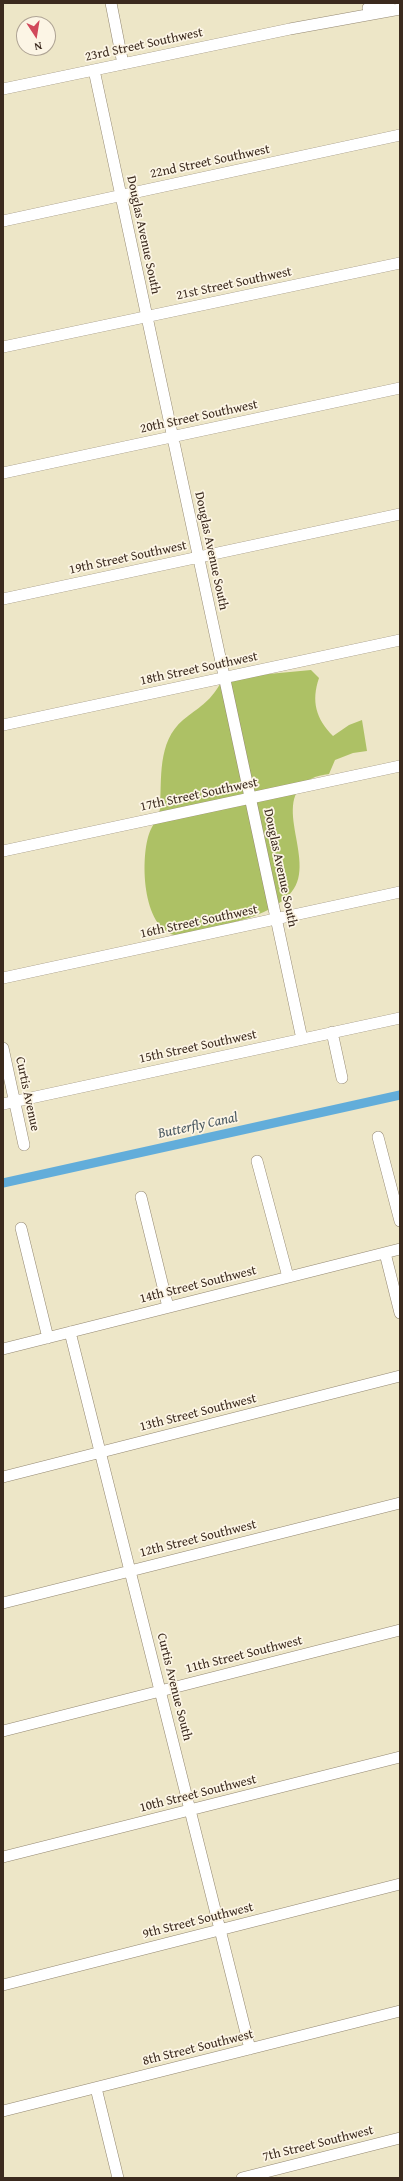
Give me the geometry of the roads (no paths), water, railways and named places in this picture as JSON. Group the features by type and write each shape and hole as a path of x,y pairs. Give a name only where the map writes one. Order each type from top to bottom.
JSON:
{"street":[{"path":"111,3 123,64"},
{"name":"23rd Street Southwest","path":"3,89 290,28 389,3"},
{"name":"23rd Street Southwest","path":"290,28 400,10"},
{"name":"Douglas Avenue South","path":"94,70 302,1039"},
{"name":"22nd Street Southwest","path":"3,221 400,135"},
{"name":"21st Street Southwest","path":"3,347 400,263"},
{"name":"20th Street Southwest","path":"3,473 400,388"},
{"name":"19th Street Southwest","path":"3,599 400,514"},
{"name":"18th Street Southwest","path":"3,725 400,640"},
{"name":"17th Street Southwest","path":"3,851 400,766"},
{"name":"16th Street Southwest","path":"3,978 400,892"},
{"name":"15th Street Southwest","path":"3,1104 400,1018"},
{"path":"332,1032 342,1078"},
{"name":"Curtis Avenue","path":"3,1048 24,1146"},
{"path":"378,1137 400,1221"},
{"path":"257,1161 288,1277"},
{"path":"141,1198 168,1308"},
{"path":"21,1228 48,1338"},
{"name":"14th Street Southwest","path":"3,1349 400,1249"},
{"path":"385,1253 400,1313"},
{"name":"Curtis Avenue South","path":"70,1332 250,2049"},
{"name":"13th Street Southwest","path":"3,1476 400,1376"},
{"name":"12th Street Southwest","path":"3,1603 400,1503"},
{"name":"11th Street Southwest","path":"3,1731 400,1630"},
{"name":"10th Street Southwest","path":"3,1857 400,1757"},
{"name":"9th Street Southwest","path":"3,1985 400,1884"},
{"name":"8th Street Southwest","path":"3,2111 400,2011"},
{"path":"96,2088 118,2178"},
{"name":"7th Street Southwest","path":"242,2178 400,2138"}],"waterway":[{"name":"Butterfly Canal","path":"3,1183 400,1095"}]}
